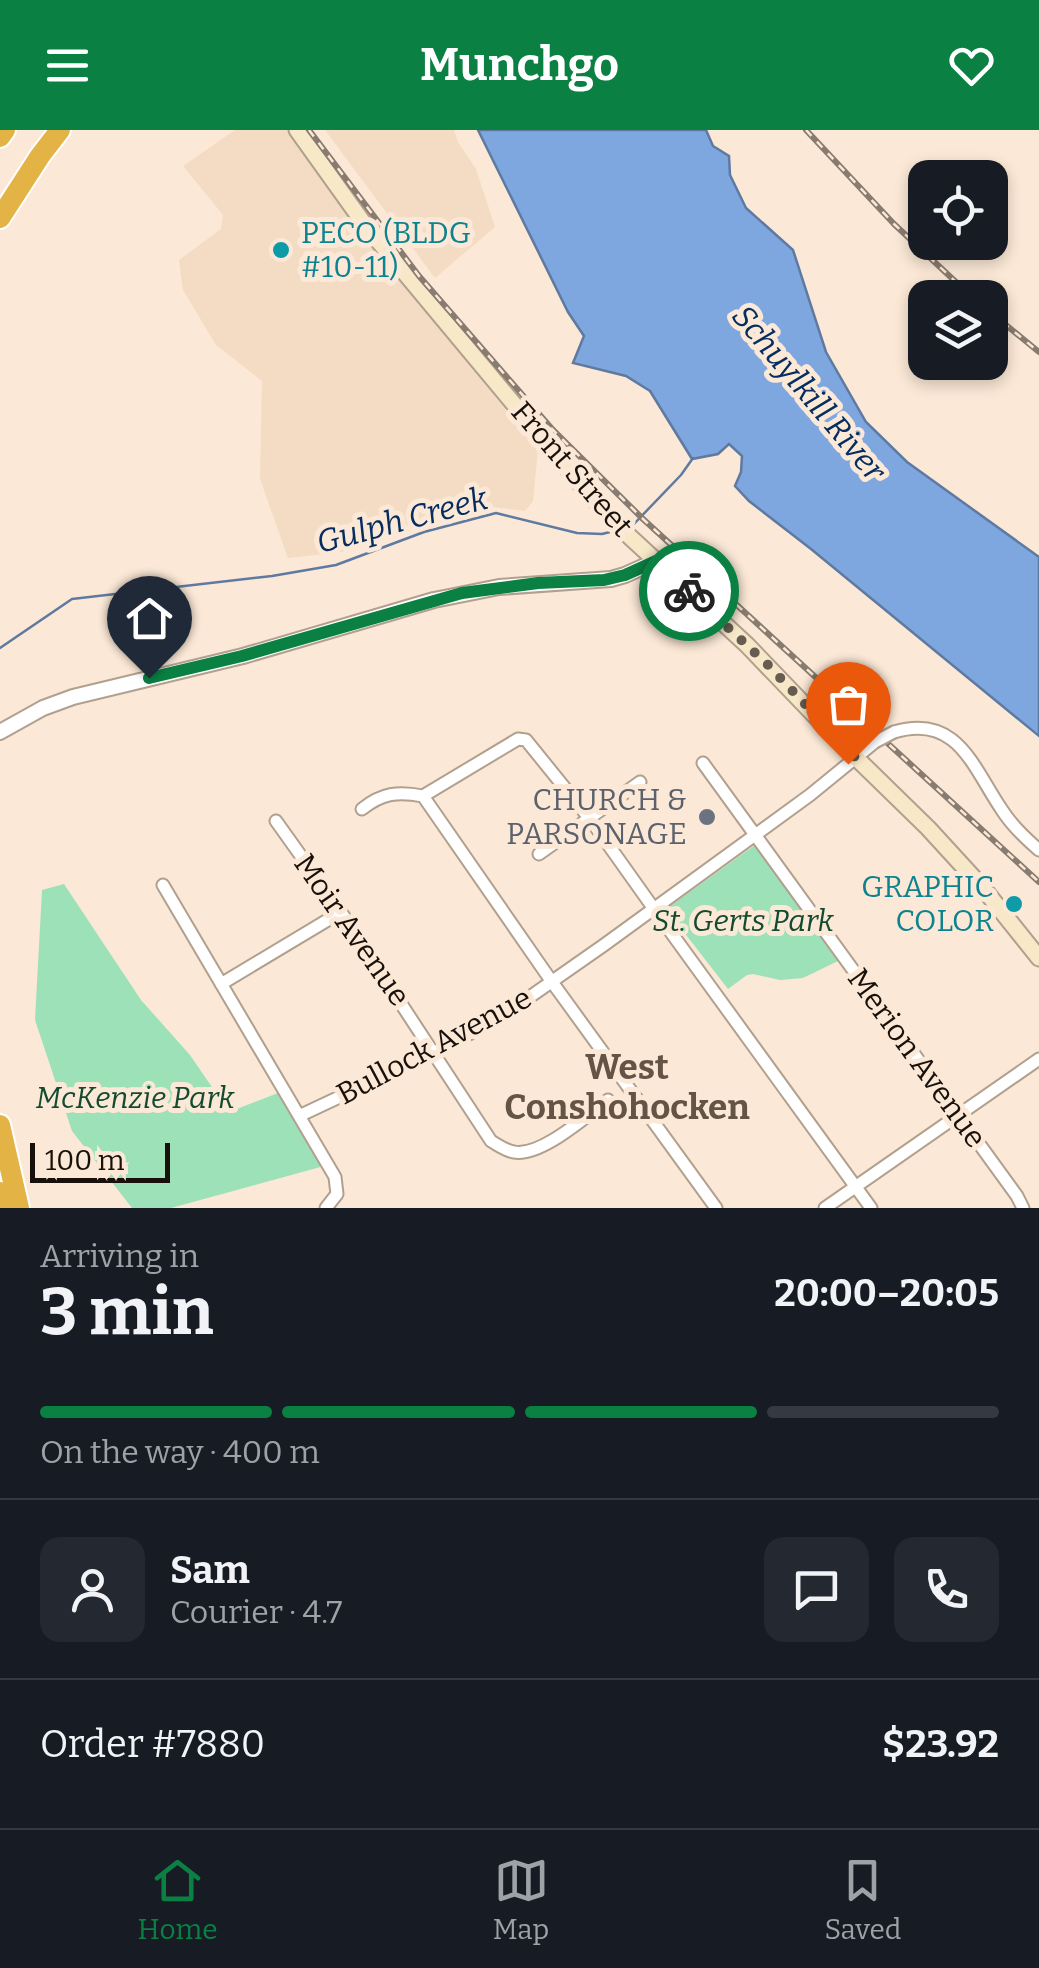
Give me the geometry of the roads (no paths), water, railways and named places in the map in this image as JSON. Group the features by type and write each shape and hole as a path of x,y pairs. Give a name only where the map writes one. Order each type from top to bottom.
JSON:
{"highway":[{"path":"0,137 5,130"},
{"path":"0,218 60,130"},
{"path":"0,1125 19,1208"},
{"path":"0,1192 3,1208"}],"main road":[{"name":"Front Street","path":"297,130 365,225 574,477 629,536 747,645 966,868 1039,958"}],"street":[{"path":"0,732 43,708 73,697 242,656 434,600 499,587 604,580 656,561"},
{"name":"Bullock Avenue","path":"299,1116 501,1017 654,910 810,796 875,742 894,732 922,728 952,739 970,758 1005,815 1039,850"},
{"path":"362,809 387,794 424,796 518,738 526,740 590,819 871,1208"},
{"name":"Merion Avenue","path":"703,763 1023,1208"},
{"path":"539,854 640,782"},
{"path":"424,796 552,982 716,1208"},
{"name":"Moir Avenue","path":"276,820 342,912 491,1141 514,1152 542,1147 608,1100"},
{"path":"163,886 335,1177 337,1194 326,1208"},
{"path":"221,984 342,912"},
{"path":"825,1208 1039,1059"}],"water":[{"name":"Schuylkill River","path":"478,130 706,130 713,146 729,156 730,175 746,208 793,250 826,352 866,422 907,462 1039,557 1039,736 749,501 735,486 742,456 729,444 718,454 692,459 650,391 626,376 573,363 584,336 568,312"}],"waterway":[{"name":"Gulph Creek","path":"632,526 693,458"},
{"name":"Gulph Creek","path":"0,648 72,599 336,565 424,532 496,513 577,533 614,531"}],"railway":[{"path":"309,130 419,276 553,430 643,519 1039,882"},
{"path":"806,130 894,224 954,280"},
{"path":"1008,327 1039,352"}],"place":[{"name":"PECO (BLDG #10-11)","path":"281,250"},
{"name":"CHURCH & PARSONAGE","path":"707,817"},
{"name":"GRAPHIC COLOR","path":"1014,904"}],"district":[{"name":"West Conshohocken","path":"627,1087"}],"park label":[{"name":"St. Gerts Park","path":"743,921"},
{"name":"McKenzie Park","path":"135,1098"}]}
